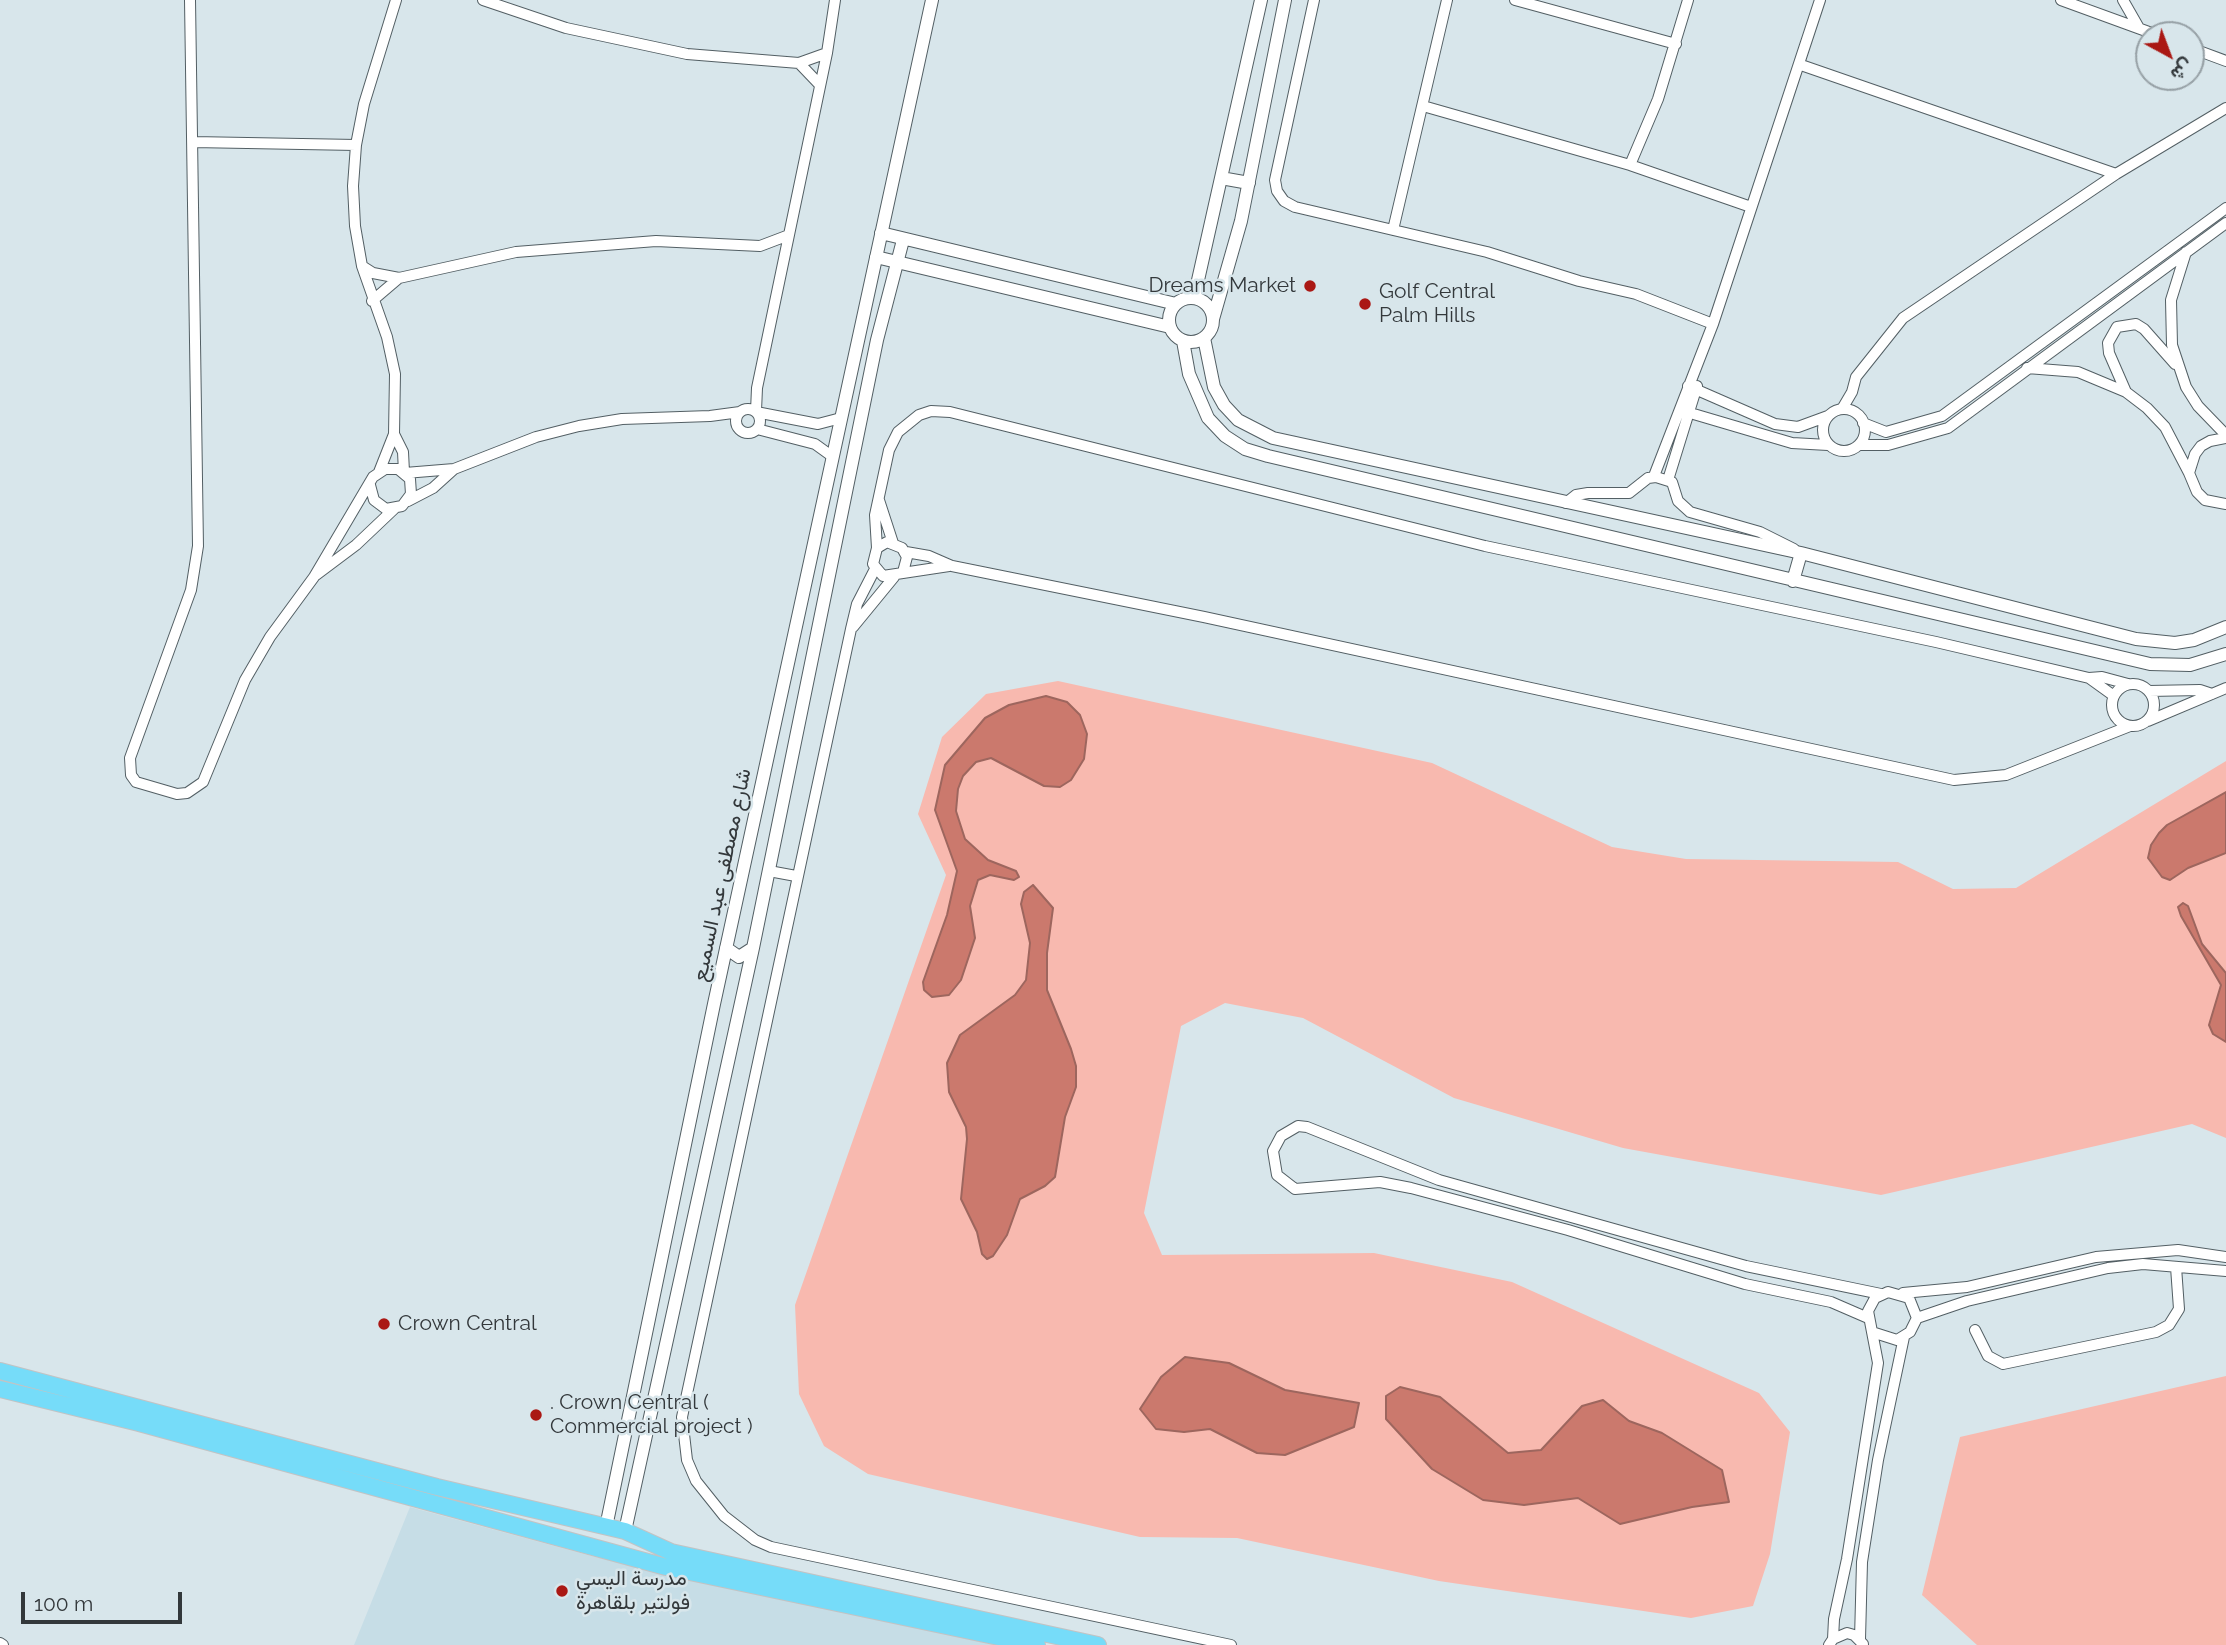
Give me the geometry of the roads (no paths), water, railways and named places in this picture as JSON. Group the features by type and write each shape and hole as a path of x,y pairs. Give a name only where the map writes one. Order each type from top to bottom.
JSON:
{"main road":[{"path":"0,1371 437,1487 625,1531 671,1552 723,1565 1098,1645"},
{"path":"0,1389 152,1427 666,1567 1037,1645"}],"street":[{"path":"190,0 198,546 191,590 130,758 131,775 136,782 177,793 187,793 203,782 245,680 270,637 314,577 379,471 394,434 395,374 387,337 372,302 362,266 355,226 356,145 376,63 396,0"},
{"path":"483,0 566,28 649,48 743,60 799,63 809,62 827,53"},
{"path":"738,427 736,419 749,411 757,387 827,53 835,0"},
{"name":"شارع مصطفى عبد السميع","path":"606,1527 714,1004 932,0"},
{"path":"1194,298 1261,0"},
{"path":"1183,341 1195,342 1210,331 1249,183 1285,0"},
{"path":"1314,0 1275,180 1284,201 1295,207 1636,294 1713,324"},
{"path":"1392,230 1447,0"},
{"path":"1516,0 1676,44"},
{"path":"1630,165 1653,112 1688,0"},
{"path":"1668,480 1695,376 1801,65 1820,0"},
{"path":"2061,0 2135,27"},
{"path":"2123,0 2135,21"},
{"path":"2205,53 2226,61"},
{"path":"799,63 820,86"},
{"path":"1801,65 2116,174"},
{"path":"1423,106 1630,165 1751,206"},
{"path":"1693,388 1775,424 1798,427 1842,409 1852,392 1856,377 1903,318 2116,174 2226,108"},
{"path":"193,142 356,145"},
{"path":"1221,178 1249,183"},
{"path":"1842,409 1854,412 1863,423 1886,432 1942,416 2226,208"},
{"path":"1685,412 1792,443 1828,445 1839,451 1860,445 1888,445 1948,428 2226,223"},
{"path":"881,233 1176,304 1194,298 1209,307 1213,319"},
{"path":"362,266 386,277 399,278 478,259 554,247 656,241 760,246 789,235"},
{"path":"625,1531 753,948 877,340 903,240"},
{"path":"760,246 782,265"},
{"path":"2177,366 2170,322 2171,300 2187,250"},
{"path":"876,257 1170,327 1183,341 1189,374 1209,418 1225,436 1245,449 1486,509 2150,664 2190,665 2226,654"},
{"path":"372,302 380,292 399,278"},
{"path":"1170,327 1170,315 1176,304"},
{"path":"2126,392 2109,353 2108,343 2118,327 2126,324 2144,329 2177,366 2198,407 2226,437 2201,446 2195,454 2189,473"},
{"path":"1204,338 1214,387 1224,405 1238,420 1255,431 1566,503 1801,553 2136,639 2175,643 2194,640 2226,627"},
{"path":"2027,368 2078,372 2126,392 2165,427 2197,492 2205,499 2226,504"},
{"path":"749,411 760,420 757,429"},
{"path":"379,471 391,468 405,473 454,469 515,444 579,426 622,419 710,416 749,411 818,424 841,418"},
{"path":"952,566 883,576 875,569 872,559 877,548 874,527 889,450 898,432 919,415 931,411 950,412 1485,547 1937,642 2089,678 2102,677 2137,684 2149,691 2200,690 2212,694"},
{"path":"1566,503 1576,495 1588,493 1629,493 1654,476 1685,412"},
{"path":"710,416 747,433 757,429 815,444 833,457"},
{"path":"1828,416 1823,428 1828,445"},
{"path":"1860,445 1863,423"},
{"path":"394,434 403,452 405,473 412,486 408,501"},
{"path":"314,577 356,545 394,509 433,488 454,469"},
{"path":"1654,476 1673,483 1678,501 1690,512 1760,532 1801,553"},
{"path":"370,485 370,493 379,506 394,509"},
{"path":"1486,509 1491,486"},
{"path":"880,500 893,543 905,552 929,556 952,566 1204,617 1954,780 2006,775 2130,726 2143,724 2226,688"},
{"path":"877,548 893,543"},
{"path":"851,629 907,562 905,552"},
{"path":"1793,581 1801,553"},
{"path":"875,569 857,604 796,876 682,1417 687,1460 696,1480 732,1524 755,1540 771,1546 1231,1645"},
{"path":"2089,678 2114,695"},
{"path":"2129,684 2114,695 2112,709 2116,717 2130,726"},
{"path":"2143,724 2154,709 2149,691"},
{"path":"2100,738 2116,717"},
{"path":"769,871 796,876"},
{"path":"726,948 739,957 753,948"},
{"path":"714,1004 728,1001 738,1012"},
{"path":"1868,1318 1831,1302 1745,1284 1569,1230 1380,1182 1295,1189 1277,1175 1273,1151 1281,1136 1298,1126 1307,1127 1439,1180 1746,1266 1881,1294 1967,1287 2096,1257 2178,1250 2226,1257"},
{"path":"1569,1230 1573,1217"},
{"path":"1862,1642 1862,1562 1878,1460 1904,1337 1917,1318 1967,1301 2108,1268 2143,1265 2226,1271"},
{"path":"1975,1330 1988,1356 2003,1364 2156,1332 2169,1325 2179,1309 2176,1267"},
{"path":"1903,1293 1913,1304 1917,1318"},
{"path":"1831,1642 1878,1363 1875,1333 1868,1318 1871,1304 1881,1294"},
{"path":"1875,1333 1889,1340 1904,1337"},
{"path":"1847,1559 1862,1562"},
{"path":"1831,1642 1847,1633 1862,1642"}],"place":[{"name":"Dreams Market","path":"1310,286"},
{"name":"Golf Central Palm Hills","path":"1365,304"},
{"name":"Crown Central","path":"384,1324"},
{"name":". Crown Central ( Commercial project )","path":"536,1415"},
{"name":"مدرسة اليسي فولتير بلقاهرة","path":"562,1591"}]}
